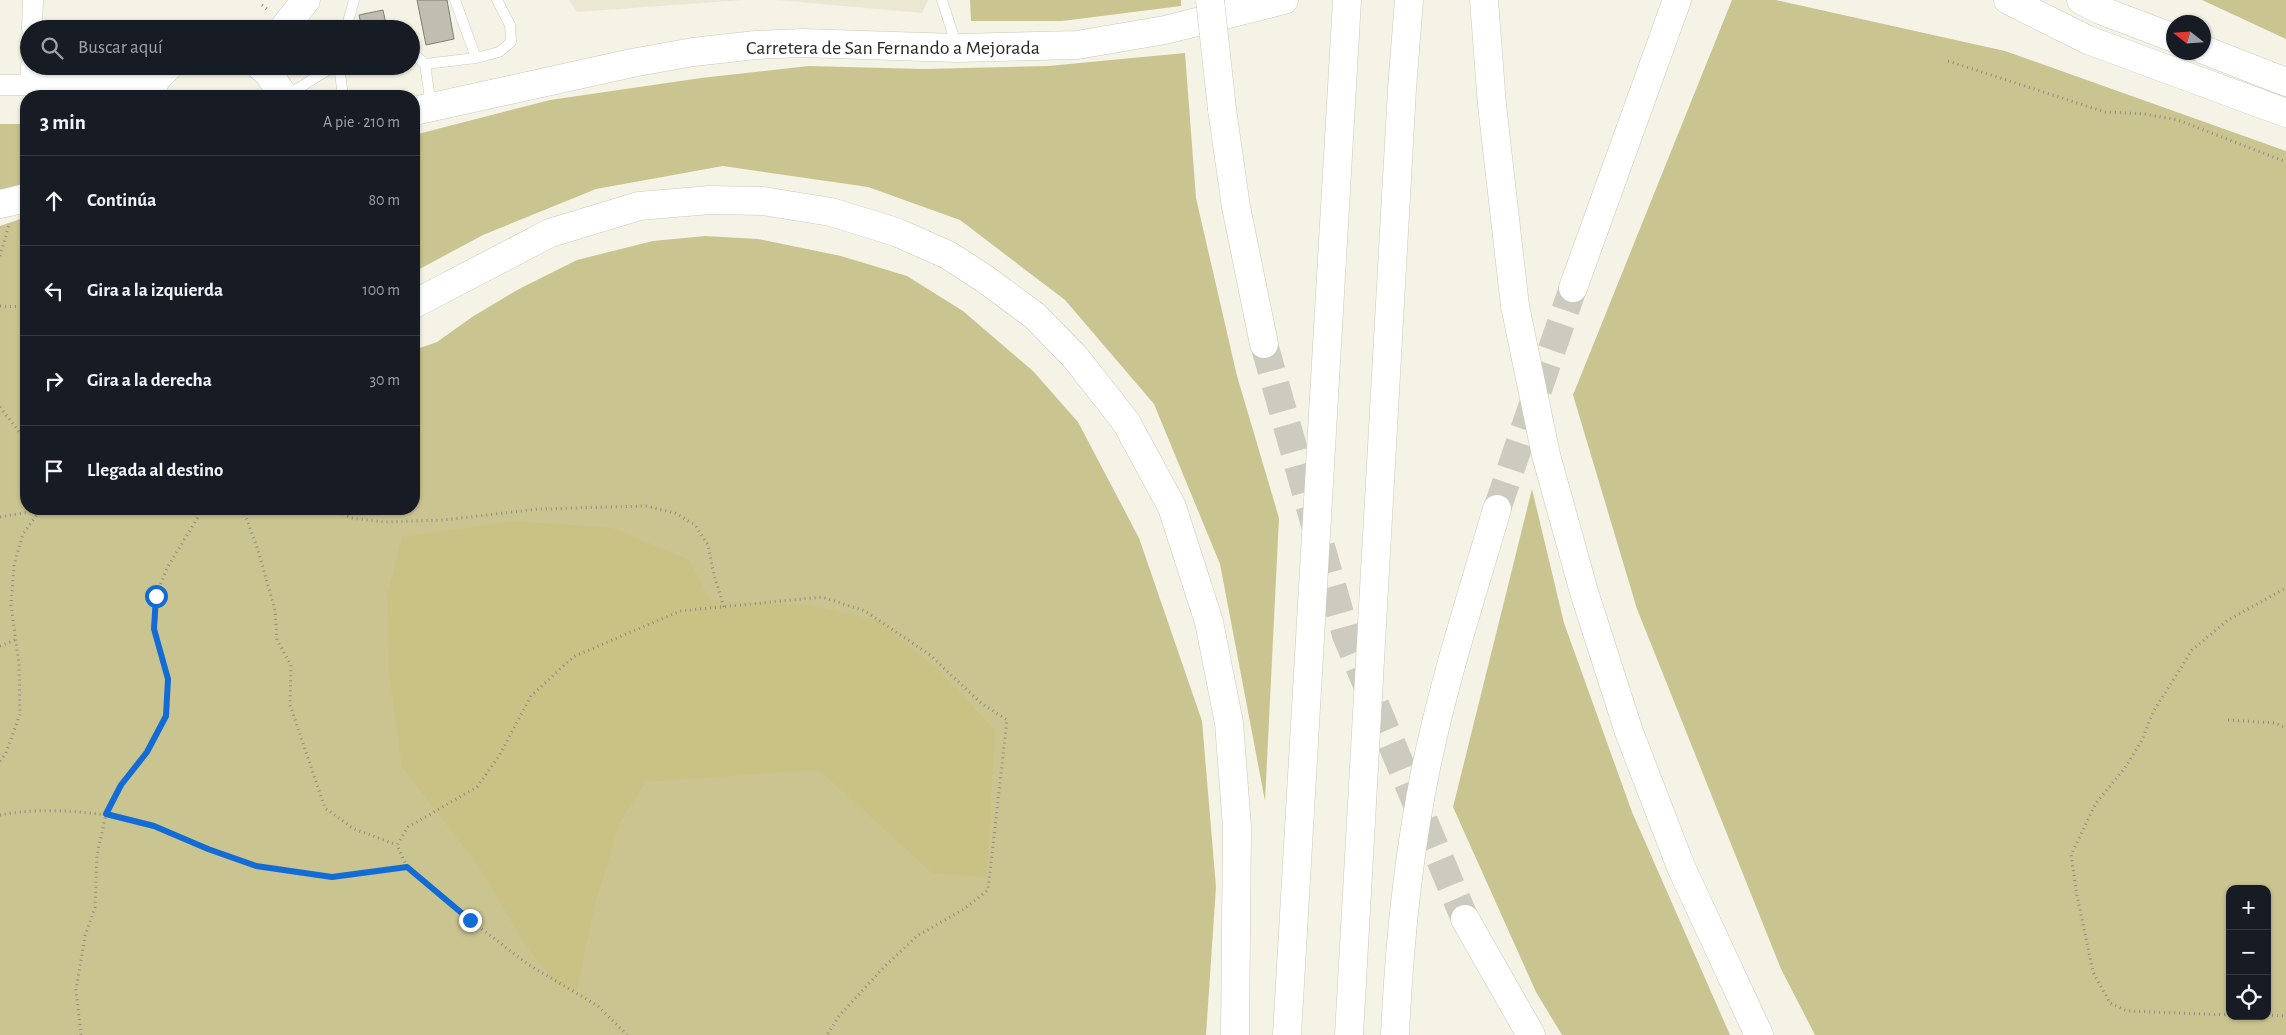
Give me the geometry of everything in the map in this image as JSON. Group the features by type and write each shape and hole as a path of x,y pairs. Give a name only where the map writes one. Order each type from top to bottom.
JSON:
{"main road":[{"path":"291,20 306,0"},
{"path":"1210,0 1222,109 1236,207 1264,344"},
{"name":"Carretera de San Fernando a Mejorada","path":"423,109 632,63 693,52 756,45 842,43 957,48 1077,45 1165,30 1284,0"},
{"path":"1287,1035 1347,0"},
{"path":"1349,1035 1402,89 1409,0"},
{"path":"1484,0 1492,105 1515,306 1546,455 1584,592 1629,732 1681,867 1759,1035"},
{"path":"1573,288 1677,0"},
{"path":"2008,0 2088,40 2286,113"},
{"path":"2095,3 2166,34"},
{"path":"2211,53 2286,82"},
{"path":"269,75 280,90"},
{"path":"420,301 550,233 638,206 710,200 763,201 831,212 896,232 948,255 985,279 1035,316 1075,356 1126,422 1172,507 1209,622 1229,723 1237,827 1235,1035"},
{"path":"4,212 20,202"},
{"path":"1395,1035 1408,880 1426,768 1456,649 1497,509"},
{"path":"1465,919 1531,1035"}],"street":[{"path":"32,20 33,0"},
{"path":"0,85 31,76 79,86 88,90"},
{"path":"79,86 117,85 158,80"}],"lane":[{"path":"348,20 354,0"},
{"path":"455,0 476,58"},
{"path":"425,64 476,58 499,52 511,42 510,25 497,0"},
{"path":"942,0 957,48"},
{"path":"420,59 425,64 423,109"},
{"path":"294,90 319,75"},
{"path":"340,75 342,90"}],"path":[{"path":"1948,62 2105,112 2145,114 2178,120 2286,162"},
{"path":"0,256 7,234 4,212"},
{"path":"0,306 20,307"},
{"path":"0,407 20,433"},
{"path":"345,515 351,518 384,522 443,520 539,509 646,506 675,513 695,525 708,544 714,575 724,607"},
{"path":"0,517 20,513"},
{"path":"0,761 6,753 20,714 19,664 11,605 14,565 23,534 37,515"},
{"path":"81,1035 76,990 86,936 95,907 97,856 106,814 121,785 147,752 166,716 168,679 154,629 156,596 167,568 198,515"},
{"path":"245,515 275,610 277,640 291,665 290,705 325,808 354,829 397,845 407,867 470,920 530,965 598,1006 627,1035"},
{"path":"2226,1015 2127,1011 2110,1003 2094,972 2076,894 2071,855 2096,803 2125,768 2142,740 2154,712 2192,650 2228,620 2286,588"},
{"path":"397,845 408,828 476,787 499,756 531,696 573,657 680,611 822,597 865,611 930,655 981,704 1007,720 988,890 964,909 917,936 885,966 839,1016 827,1035"},
{"path":"0,646 15,640"},
{"path":"2228,720 2275,723 2286,728"},
{"path":"0,815 41,812 106,814 154,826 208,849 256,866 332,877 407,867"},
{"path":"2271,1015 2286,1016"}],"shaded area":[{"path":"569,0 743,0 577,12"},
{"path":"777,0 928,0 922,13"},
{"path":"970,0 1181,0 1181,6 1062,21 971,21"},
{"path":"1732,0 1776,0 2005,51 2286,151 2286,1035 1815,1035 1781,969 1637,609 1573,395"},
{"path":"2202,0 2286,0 2286,39"},
{"path":"1185,53 1196,198 1237,376 1279,518 1265,801 1220,564 1154,404 1065,300 960,220 868,187 723,166 596,189 483,235 420,269 420,133 550,100 701,78 809,66 923,69 1048,66"},
{"path":"0,124 20,124 20,187 0,192"},
{"path":"20,219 20,515 420,515 420,348 437,342 472,317 519,289 577,260 653,241 705,236 758,239 841,256 907,276 963,311 1033,371 1078,422 1139,538 1202,721 1216,887 1206,1035 0,1035 0,226"},
{"path":"1532,489 1564,623 1632,812 1730,1035 1562,1035 1536,992 1453,807"},
{"path":"514,521 613,528 689,560 710,600 808,605 877,620 940,671 995,730 987,878 932,873 819,770 646,782 620,822 594,908 577,991 556,985 524,943 479,867 402,767 389,673 387,595 402,537"}],"building":[{"path":"417,0 447,0 454,39 426,45"},
{"path":"383,10 385,20 360,20 359,15"}],"tunnel":[{"path":"1497,509 1573,288"},
{"path":"1264,344 1346,635 1465,919"}],"route":[{"path":"156,596 154,629 168,679 166,716 147,752 121,785 106,814 154,826 208,849 256,866 332,877 407,867 470,920"}]}
